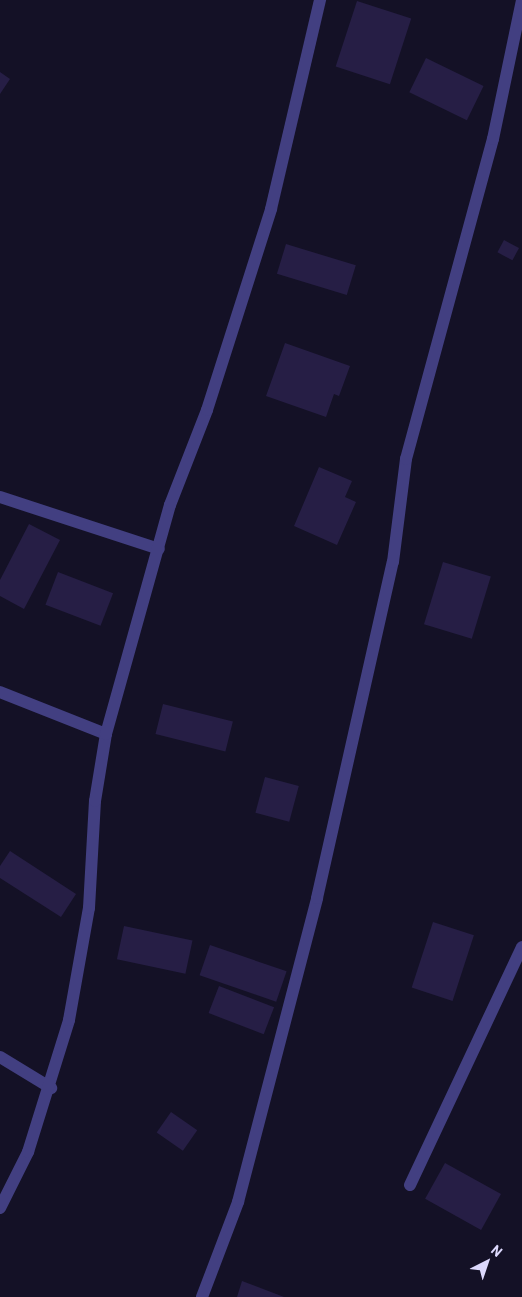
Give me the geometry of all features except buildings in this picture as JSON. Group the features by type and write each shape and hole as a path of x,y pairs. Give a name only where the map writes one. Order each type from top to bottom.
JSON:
{"street":[{"path":"0,1208 28,1152 51,1088 69,1020 89,908 96,801 106,734 170,505 207,410 271,208 320,0"},
{"path":"202,1297 238,1202 317,898 393,562 406,459 493,139 522,0"},
{"path":"0,497 159,549"},
{"path":"0,692 106,734"},
{"path":"410,1185 522,947"},
{"path":"0,1057 51,1088"}]}
